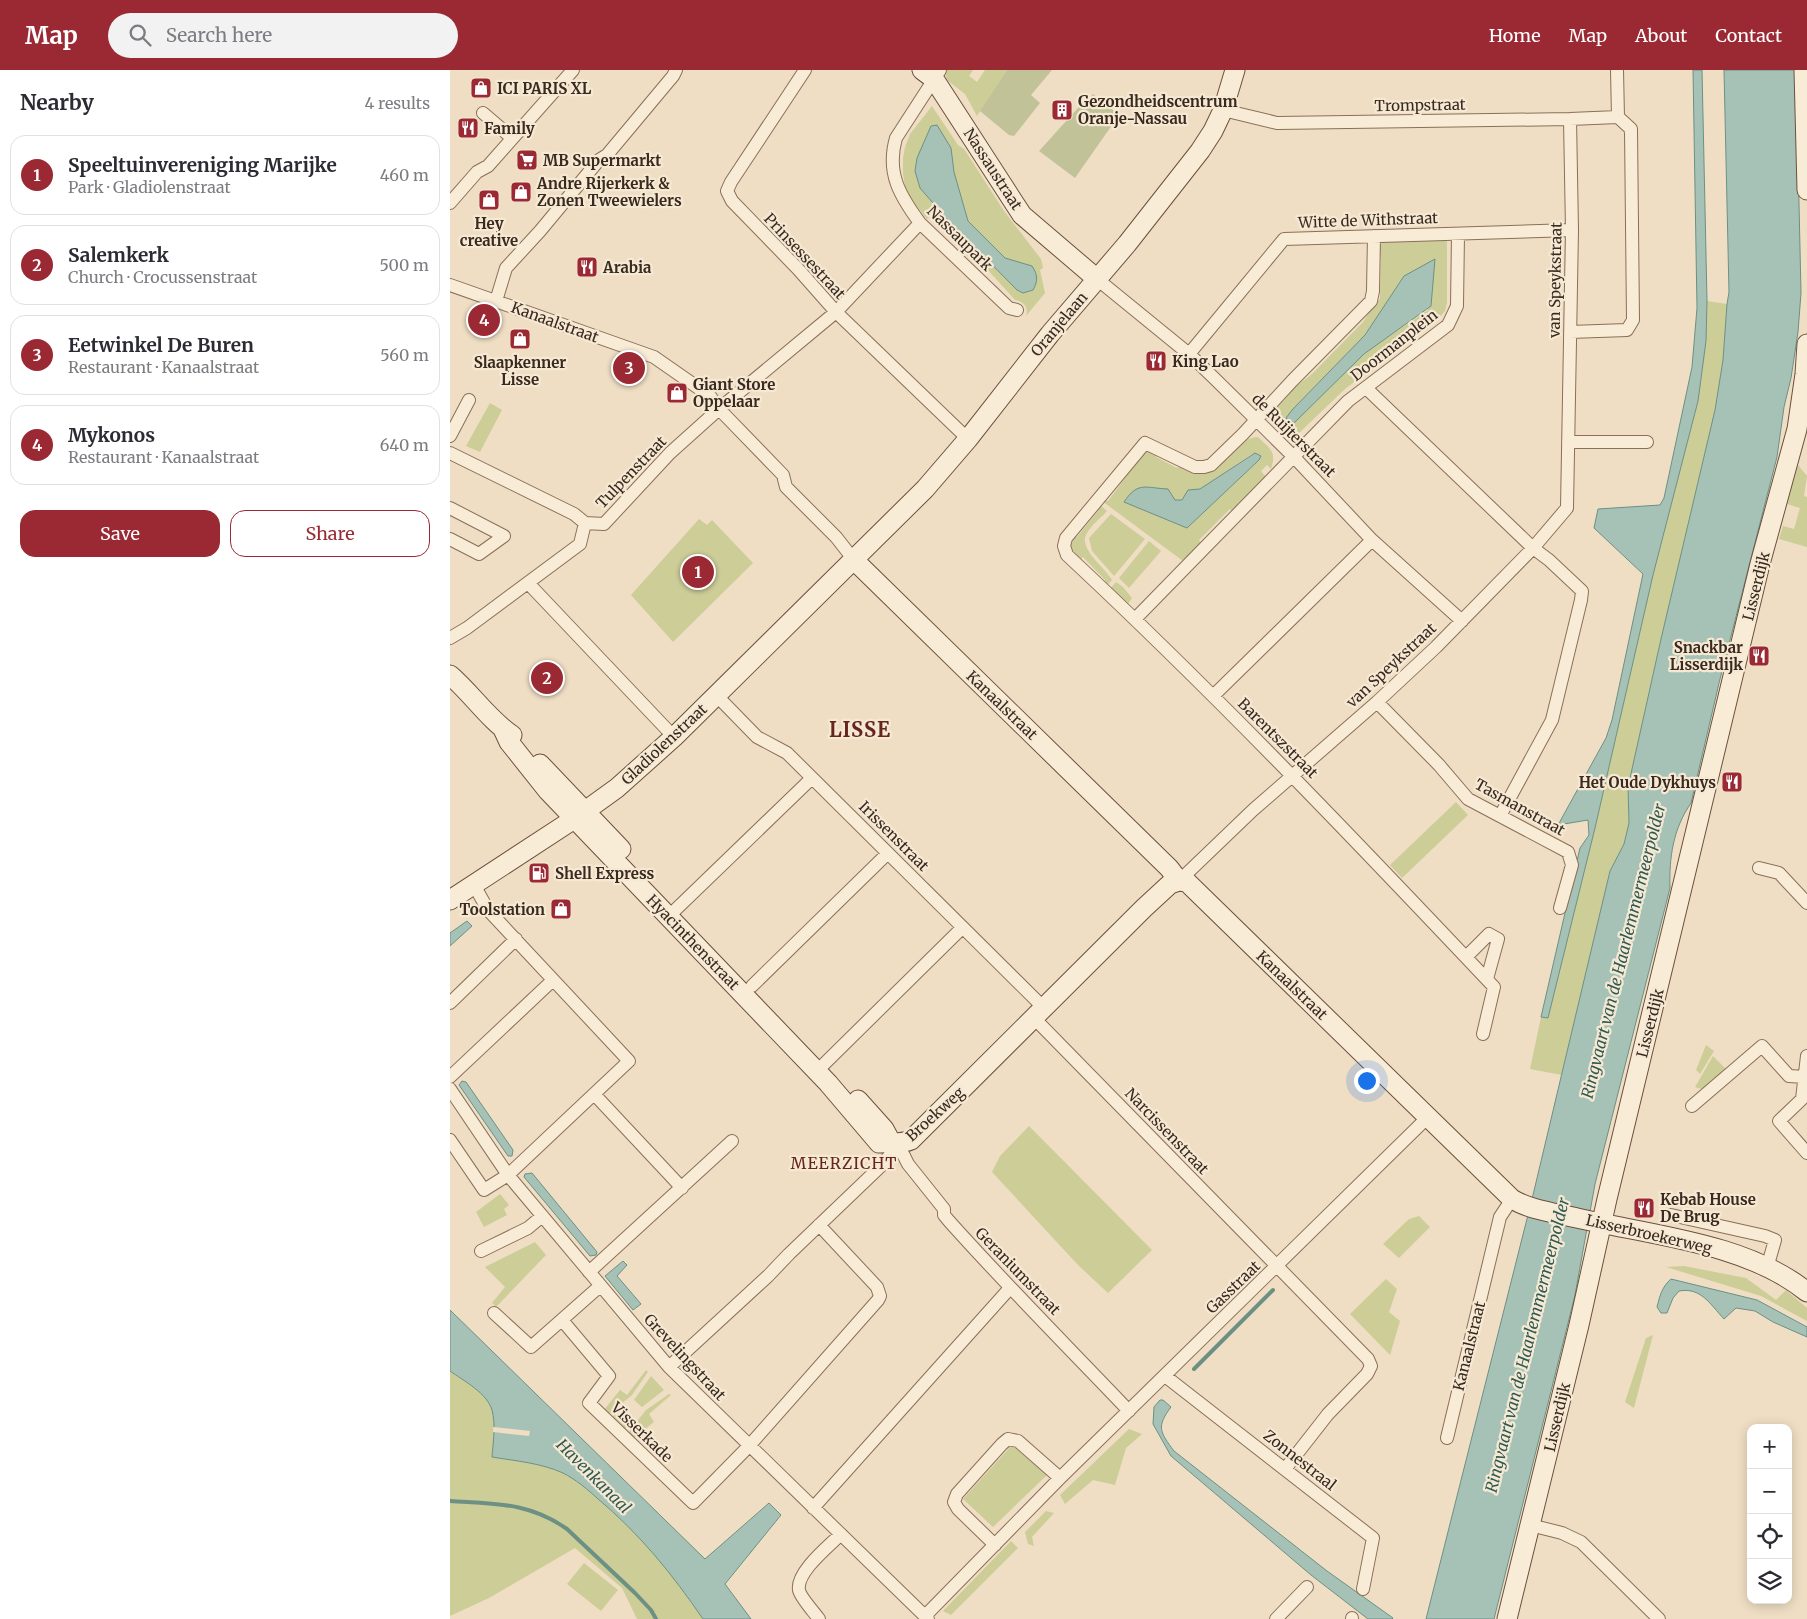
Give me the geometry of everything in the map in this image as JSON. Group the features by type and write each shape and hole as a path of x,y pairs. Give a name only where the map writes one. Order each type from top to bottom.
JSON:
{"main road":[{"name":"Oranjelaan","path":"854,560 925,489 968,439 1050,334 1130,241 1200,151 1213,131 1223,110 1235,70"},
{"path":"1804,70 1807,190"},
{"name":"Nassaustraat","path":"932,73 1022,215 1097,279"},
{"name":"Lisserdijk","path":"1507,1619 1579,1325 1595,1221 1760,564 1802,429 1807,344"},
{"name":"Gladiolenstraat","path":"450,900 580,815 617,788 674,737 854,560"},
{"name":"Kanaalstraat","path":"854,560 1169,868 1179,881 1187,882 1192,886 1428,1117 1520,1202"},
{"name":"Hyacinthenstraat","path":"450,675 478,701 503,729 508,742 548,791 580,815 820,1068"},
{"name":"Broekweg","path":"894,1143 911,1140 1165,889 1174,882 1179,881"},
{"name":"Hyacinthenstraat","path":"673,912 752,986 820,1068 874,1139 879,1143 894,1143"},
{"name":"Lisserbroekerweg","path":"1520,1202 1728,1252 1767,1268 1807,1292"}],"street":[{"path":"450,203 477,172 488,166 573,70"},
{"path":"496,300 506,268 600,160 607,155 676,70"},
{"name":"Prinsessestraat","path":"805,70 727,191 732,201 798,269 836,312 968,439"},
{"path":"1570,332 1627,330 1633,320 1630,129 1618,117 1617,70"},
{"name":"Nassaupark","path":"932,73 896,138 892,163 896,183 908,208 920,224 1009,308 1017,310"},
{"name":"Trompstraat","path":"1223,110 1277,123 1618,117"},
{"path":"483,113 512,138"},
{"name":"van Speykstraat","path":"1179,881 1293,775 1377,702 1533,548 1567,508 1572,230 1570,119"},
{"name":"Tulpenstraat","path":"452,635 467,628 580,544 586,523 604,524 670,453 719,409 836,312 920,224"},
{"name":"Witte de Withstraat","path":"1189,354 1284,239 1572,230"},
{"name":"Doormanplein","path":"1135,619 1350,399 1448,325 1458,306 1458,234"},
{"path":"1256,420 1372,301 1374,236"},
{"name":"de Ruijterstraat","path":"1097,279 1189,354 1293,456 1372,540 1462,620"},
{"name":"Kanaalstraat","path":"450,285 654,357 710,396 719,409 783,475 786,487 836,537 854,560"},
{"path":"1366,388 1533,548 1549,560 1582,591 1552,720 1500,816"},
{"path":"450,436 469,400"},
{"name":"Barentszstraat","path":"1256,420 1211,465 1204,467 1195,467 1145,443 1066,538 1064,546 1067,555 1135,619 1293,775 1487,979"},
{"path":"1568,442 1647,442"},
{"path":"450,452 574,514 586,523"},
{"path":"450,508 504,536 479,554 450,539"},
{"path":"1213,696 1372,540"},
{"path":"528,583 674,737"},
{"name":"Irissenstraat","path":"716,694 757,737 787,753 962,928 1039,1013"},
{"name":"Tasmanstraat","path":"1377,702 1439,765 1468,799 1568,852 1572,865 1560,908"},
{"path":"673,912 812,778"},
{"path":"752,986 888,853"},
{"path":"1759,868 1779,873 1807,903"},
{"path":"450,1140 484,1190 508,1175 629,1061 488,910 474,885"},
{"path":"820,1068 962,928"},
{"path":"1466,957 1489,934 1498,939 1487,979 1494,987 1483,1034"},
{"path":"450,1003 516,940"},
{"path":"450,1077 553,980"},
{"name":"Narcissenstraat","path":"1039,1013 1277,1267 1368,1359 1371,1366 1367,1374 1328,1414 1285,1469"},
{"path":"1692,1106 1762,1046 1789,1076 1805,1077"},
{"path":"1807,1056 1802,1099 1779,1121 1807,1153"},
{"name":"Grevelingstraat","path":"450,1089 508,1175 669,1367 926,1618"},
{"path":"594,1094 682,1188"},
{"name":"Gasstraat","path":"926,1618 1060,1478 1428,1117"},
{"path":"588,1272 732,1141"},
{"name":"Broekweg","path":"669,1367 759,1285 883,1164 894,1143"},
{"name":"Geraniumstraat","path":"894,1143 908,1164 944,1209 944,1214 949,1221 1010,1288 1129,1411"},
{"name":"Kanaalstraat","path":"1447,1438 1500,1217 1520,1202"},
{"name":"Lisserbroekerweg","path":"1671,1214 1775,1240 1767,1268"},
{"path":"481,1251 528,1228 542,1217"},
{"path":"749,1446 875,1305 880,1296 877,1287 819,1225"},
{"path":"494,1313 531,1347 600,1286"},
{"path":"813,1508 1010,1288"},
{"name":"Visserkade","path":"562,1320 609,1376 589,1403 693,1504 749,1446"},
{"name":"Zonnestraal","path":"1165,1376 1373,1538 1363,1589"},
{"path":"995,1545 958,1509 954,1502 957,1494 1002,1444 1008,1439 1018,1440 1060,1478"},
{"path":"1530,1526 1562,1533 1581,1542 1658,1619"},
{"path":"819,1619 799,1591 800,1580 806,1569 841,1534"},
{"path":"1276,1619 1306,1587"}],"green space":[{"path":"947,70 973,70 969,76 977,82 985,70 1007,70 977,116 965,94 947,80 945,74"},
{"path":"1007,70 1052,70 1031,95 1040,103 1014,136 1009,135 980,111"},
{"path":"1093,94 1119,115 1075,178 1039,151 1088,97 1090,98"},
{"path":"932,106 958,145 964,149 1004,211 1041,259 1043,268 1040,270 1045,293 1026,316 1027,310 1023,303 1015,300 987,269 979,267 930,217 927,219 906,193 903,158 910,134","holes":["931,126 951,148 954,172 968,221 1005,258 1014,262 1025,263 1017,290 946,218 917,158"]},
{"path":"1447,236 1447,303 1445,311 1440,317 1345,389 1294,436 1270,412 1281,398 1312,374 1363,322 1380,299 1381,258 1376,237","holes":["1424,267 1428,310 1376,345 1292,410 1365,335 1404,276"]},
{"path":"1707,301 1727,304 1723,360 1715,410 1628,787 1629,823 1624,844 1610,871 1562,1075 1530,1069 1541,1017 1548,1017 1595,828 1653,575 1698,401 1706,341"},
{"path":"490,403 502,410 480,452 466,446"},
{"path":"1258,437 1269,448 1273,454 1271,469 1267,465 1261,471 1266,477 1199,540 1201,543 1183,561 1102,501 1103,499 1108,501 1147,451 1157,454 1156,457 1177,468 1180,466 1198,473 1211,468 1233,449 1249,439","holes":["1252,454 1261,456 1187,528 1124,501 1168,489 1175,500 1182,500 1188,490 1200,489"]},
{"path":"1798,465 1807,476 1804,496 1807,497 1807,547 1779,539 1783,526 1794,529 1800,508 1787,504"},
{"path":"1099,504 1107,511 1090,528 1085,540 1089,552 1112,580 1107,586 1104,583 1105,580 1083,557 1080,560 1072,552 1069,545 1074,535 1077,537 1098,511 1095,508"},
{"path":"1111,514 1145,539 1114,576 1092,551 1089,538"},
{"path":"699,519 707,525 712,520 753,563 673,642 631,595"},
{"path":"1149,541 1161,551 1129,588 1119,578"},
{"path":"1116,582 1132,598 1128,604 1110,589"},
{"path":"1456,802 1468,815 1402,878 1390,865"},
{"path":"1706,1045 1714,1051 1700,1074 1696,1070"},
{"path":"1713,1056 1727,1070 1705,1090 1695,1087"},
{"path":"1029,1126 1152,1250 1108,1293 1078,1265 992,1172 1000,1156"},
{"path":"500,1194 509,1205 504,1209 507,1215 484,1227 476,1212"},
{"path":"1419,1216 1430,1227 1399,1258 1383,1244 1409,1219"},
{"path":"535,1242 546,1255 496,1307 492,1303 505,1287 485,1267"},
{"path":"1684,1266 1746,1278 1776,1300 1786,1290 1807,1308 1807,1321 1761,1296 1666,1267"},
{"path":"1386,1279 1397,1289 1389,1312 1400,1321 1390,1355 1350,1314"},
{"path":"1653,1335 1634,1408 1625,1402 1646,1338"},
{"path":"646,1370 648,1372 632,1395 609,1414 604,1410 620,1390 627,1395"},
{"path":"450,1371 480,1393 492,1410 494,1434 492,1457 546,1467 572,1478 612,1511 641,1540 680,1586 703,1619 637,1619 622,1588 575,1548 489,1598 450,1616"},
{"path":"651,1376 664,1390 642,1407 634,1400"},
{"path":"669,1394 671,1395 649,1414 654,1422 634,1438 628,1433 646,1410"},
{"path":"624,1409 633,1418 625,1429 612,1417"},
{"path":"1129,1429 1142,1434 1126,1448 1115,1485 1093,1480 1065,1504 1060,1495"},
{"path":"1012,1445 1047,1475 993,1527 963,1499"},
{"path":"1046,1511 1054,1513 1032,1537 1034,1546 1028,1544 1025,1532"},
{"path":"1011,1541 1018,1548 951,1615 943,1611"},
{"path":"584,1563 618,1590 601,1611 567,1584"}],"water":[{"path":"1693,70 1702,70 1707,301 1706,341 1698,401 1653,575 1595,828 1548,1018 1541,1017 1580,848 1589,835 1588,820 1558,825 1606,738 1612,720 1643,574 1594,528 1598,509 1660,505 1664,498 1692,367 1697,308"},
{"name":"Ringvaart van de Haarlemmermeerpolder","path":"1724,70 1796,70 1801,293 1798,332 1777,457 1720,679 1691,803 1680,823 1673,844 1670,888 1595,1184 1575,1295 1494,1619 1426,1619 1533,1195 1610,871 1624,844 1629,823 1628,787 1715,410 1723,360 1729,292"},
{"path":"937,125 951,148 954,172 968,221 1005,258 1032,266 1037,278 1033,290 1023,293 1017,290 946,218 920,188 915,171 917,158 931,126"},
{"path":"1435,259 1431,306 1364,354 1293,424 1286,418 1365,335 1404,276"},
{"path":"1255,453 1261,456 1259,460 1187,528 1124,502 1134,491 1143,487 1168,489 1175,500 1182,500 1188,490 1200,489"},
{"path":"467,921 472,926 450,946 450,933"},
{"path":"462,1081 466,1082 513,1150 512,1156 508,1156 459,1085"},
{"path":"532,1173 597,1252 596,1255 590,1256 524,1177 525,1174"},
{"path":"623,1261 627,1265 617,1276 641,1304 633,1310 605,1276"},
{"path":"1671,1279 1757,1300 1807,1327 1807,1337 1773,1322 1755,1311 1736,1308 1724,1319 1699,1294 1687,1290 1679,1291 1673,1298 1667,1313 1661,1313 1657,1307 1659,1299 1663,1288"},
{"name":"Havenkanaal","path":"450,1310 705,1559 769,1503 781,1515 725,1584 751,1619 703,1619 680,1586 641,1540 581,1484 563,1473 546,1467 492,1457 494,1422 492,1410 480,1393 450,1371"},
{"path":"1160,1400 1163,1400 1171,1407 1163,1420 1162,1429 1163,1434 1174,1451 1327,1571 1393,1618 1368,1619 1311,1575 1171,1456 1153,1424 1154,1407"}],"pier":[{"path":"493,1427 530,1431 529,1436 493,1432"}],"waterway":[{"path":"1194,1369 1273,1290"},
{"path":"450,1501 511,1506 525,1509 553,1520 567,1529 635,1593 651,1610 656,1619"}],"place":[{"name":"ICI PARIS XL","path":"481,88"},
{"name":"Gezondheidscentrum Oranje-Nassau","path":"1062,110"},
{"name":"Family","path":"468,128"},
{"name":"MB Supermarkt","path":"527,160"},
{"name":"Andre Rijerkerk & Zonen Tweewielers","path":"521,192"},
{"name":"Hey creative","path":"489,200"},
{"name":"Arabia","path":"587,267"},
{"name":"Mykonos","path":"484,320"},
{"name":"Slaapkenner Lisse","path":"520,339"},
{"name":"King Lao","path":"1156,361"},
{"name":"Eetwinkel De Buren","path":"629,368"},
{"name":"Giant Store Oppelaar","path":"677,393"},
{"name":"Speeltuinvereniging Marijke","path":"698,572"},
{"name":"Snackbar Lisserdijk","path":"1759,656"},
{"name":"Salemkerk","path":"547,678"},
{"name":"Het Oude Dykhuys","path":"1732,782"},
{"name":"Shell Express","path":"539,873"},
{"name":"Toolstation","path":"561,909"},
{"name":"Kebab House De Brug","path":"1644,1208"}],"district":[{"name":"LISSE","path":"860,729"},
{"name":"MEERZICHT","path":"844,1163"}]}
